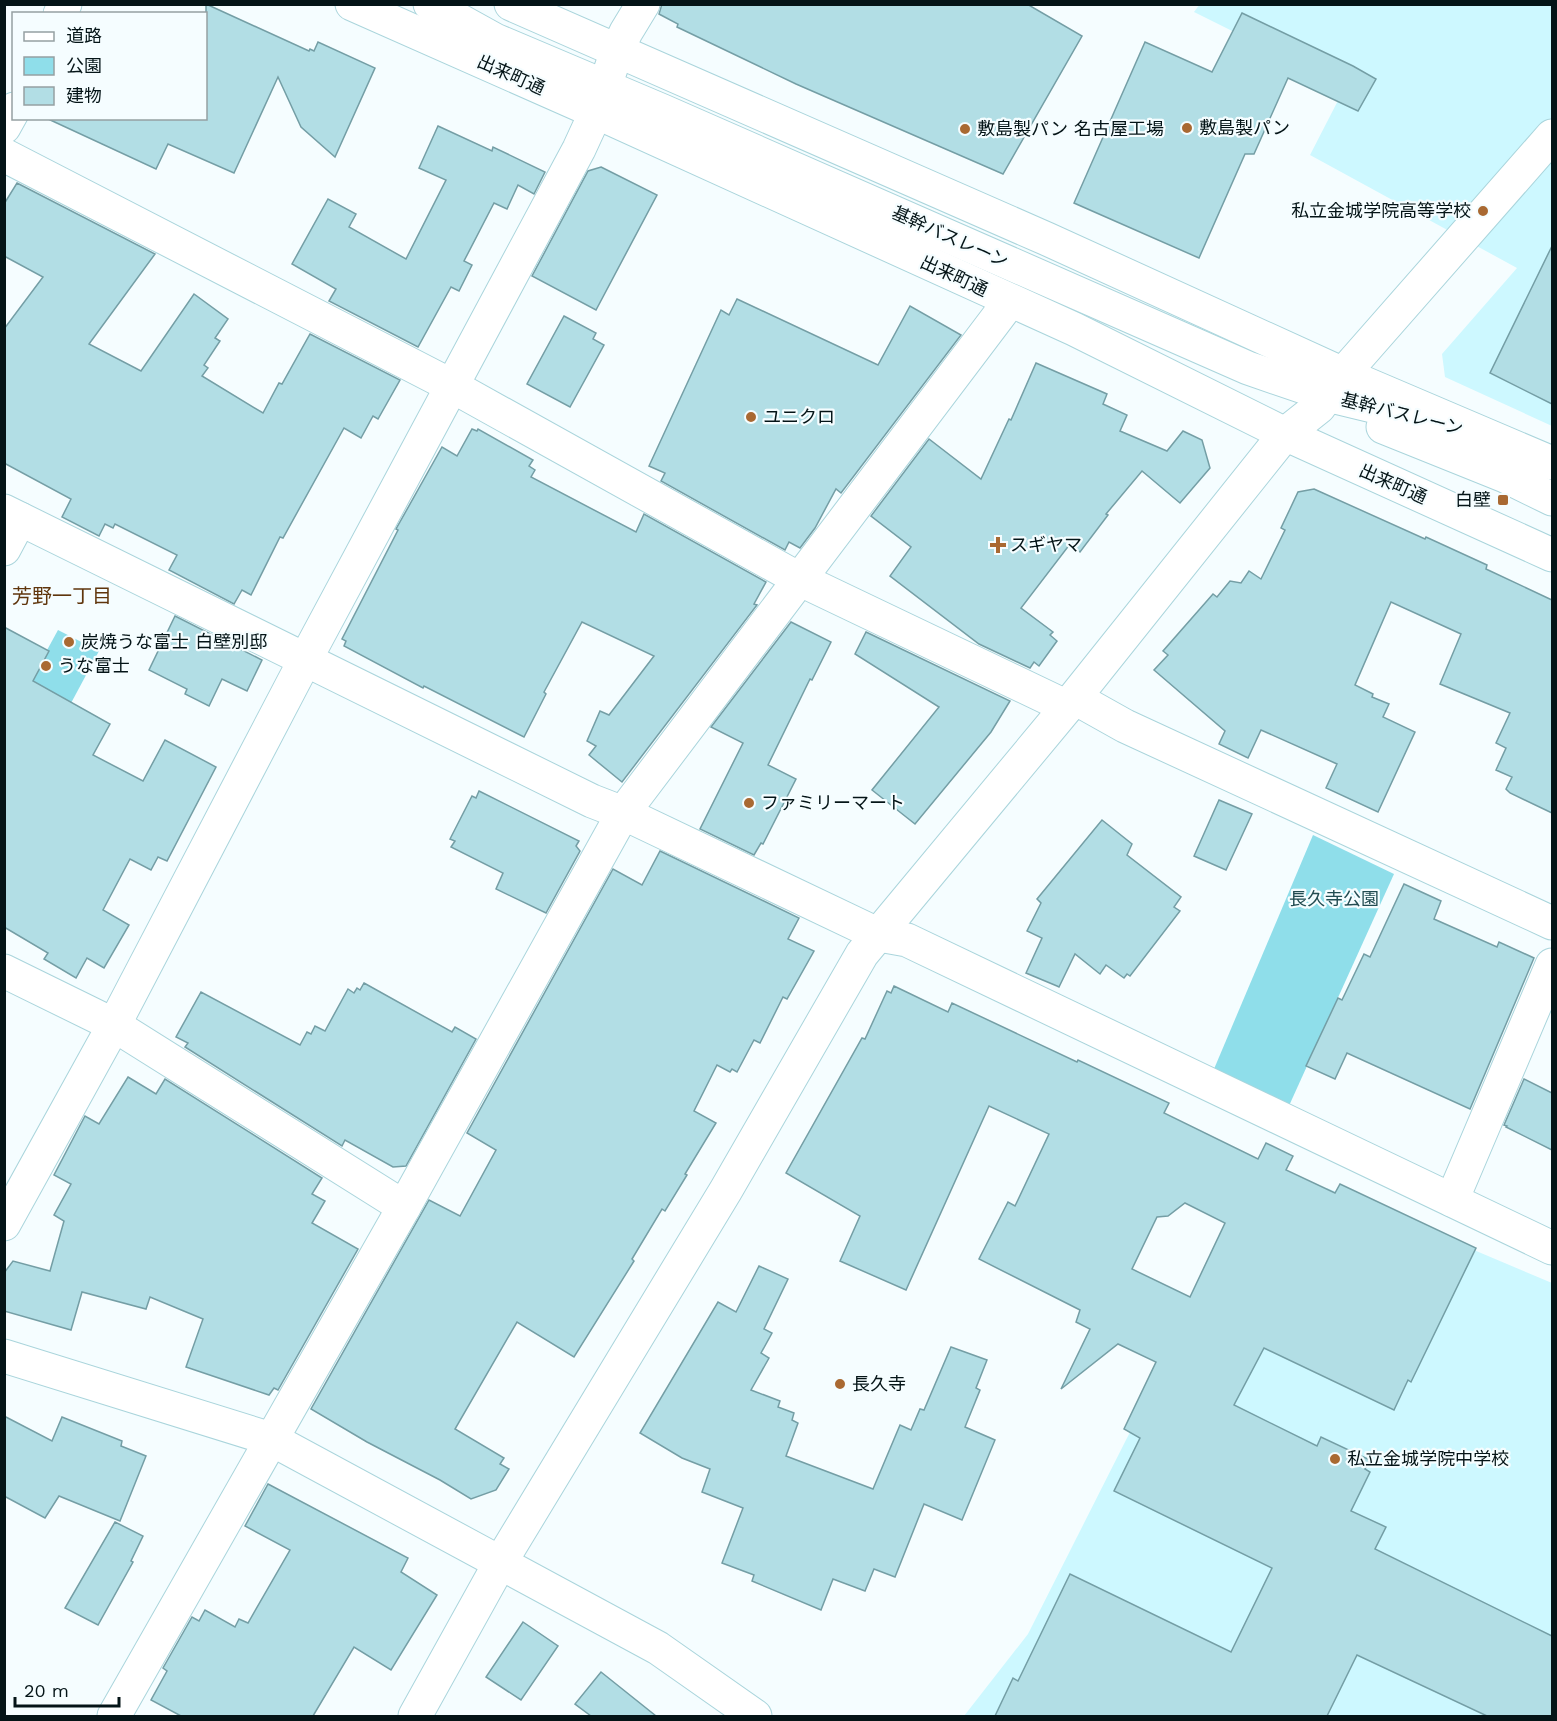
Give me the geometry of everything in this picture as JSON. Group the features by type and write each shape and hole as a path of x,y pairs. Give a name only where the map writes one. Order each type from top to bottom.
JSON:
{"street":[{"name":"出来町通","path":"352,4 600,100 1010,301 1074,329 1285,434 1552,555"},
{"name":"基幹バスレーン","path":"430,4 600,100 674,116 1248,368 1330,392 1396,430 1505,476 1552,499"},
{"path":"511,4 1047,239 1330,392 1484,434 1552,463"},
{"path":"4,1224 114,1025 304,660 579,148 600,100 617,51 643,4"},
{"path":"4,128 12,113"},
{"path":"415,1716 500,1563 726,1190 862,954 1071,702 1285,434 1330,392 1552,136"},
{"path":"4,155 452,386 799,579 1552,923"},
{"path":"114,1716 404,1208 623,813 1010,301"},
{"name":"基幹バスレーン","path":"1074,329 1330,392"},
{"path":"4,549 12,515 592,801 623,813 879,935 907,940 1552,1248"},
{"path":"1452,1200 1552,965"},
{"path":"4,970 114,1025 404,1208"},
{"path":"4,1356 272,1439 658,1648 755,1716"}],"shaded area":[{"name":"私立金城学院高等学校","path":"1200,4 1552,5 1552,426 1445,377 1442,354 1517,268 1310,155 1345,87 1194,12"},
{"name":"私立金城学院中学校","path":"1327,1188 1552,1283 1552,1716 964,1716 1028,1634 1224,1246 1283,1278"}],"green space":[{"path":"58,630 99,651 63,718 22,696"},
{"name":"長久寺公園","path":"1313,835 1394,874 1288,1108 1214,1069"}],"building":[{"path":"206,4 309,51 310,49 314,51 318,42 375,68 335,157 301,127 278,77 234,173 168,144 156,169 50,120 207,120"},
{"name":"敷島製パン 名古屋工場","path":"662,4 1027,4 1082,36 1003,174 796,84 677,27 678,24 659,14"},
{"name":"敷島製パン","path":"1242,13 1376,79 1358,111 1288,78 1254,154 1245,154 1199,258 1074,203 1145,42 1212,72"},
{"path":"438,126 492,151 493,147 545,172 534,194 518,185 507,209 494,203 464,261 472,265 459,291 451,287 418,347 329,301 336,289 292,264 328,199 356,214 349,227 406,259 446,180 419,168"},
{"path":"601,167 657,195 596,310 532,276 588,171"},
{"path":"17,183 155,254 89,344 141,371 194,294 228,319 215,338 220,341 204,365 208,368 202,376 263,413 310,334 400,380 378,419 373,416 361,438 344,428 283,538 280,537 251,595 242,590 234,604 169,570 177,555 115,524 113,528 105,524 99,536 62,517 71,499 4,463 4,329 43,277 4,256 4,204"},
{"path":"1552,246 1552,404 1490,373"},
{"name":"ユニクロ","path":"737,299 878,365 910,306 961,335 841,493 836,489 815,528 800,548 789,542 785,550 661,481 665,473 649,466 721,310 729,315"},
{"path":"564,316 596,333 593,339 604,345 570,407 527,384"},
{"path":"1036,363 1107,394 1103,404 1127,415 1120,431 1167,451 1183,431 1202,440 1210,468 1180,503 1142,471 1106,514 1108,515 1080,552 1070,544 1021,608 1053,632 1050,635 1057,641 1039,666 1034,662 1030,668 979,644 890,576 911,547 871,516 929,439 981,479 1009,419 1011,420"},
{"path":"472,429 477,431 478,429 533,460 529,466 535,470 531,477 636,532 644,514 766,582 754,604 757,605 622,782 589,755 596,746 587,741 600,711 609,715 654,656 582,622 544,692 546,694 524,737 424,686 423,688 344,646 346,641 342,639 398,530 396,529 442,447 457,456"},
{"path":"1314,489 1487,565 1486,569 1552,600 1552,813 1510,793 1506,789 1512,777 1496,770 1506,748 1496,743 1510,713 1440,684 1461,634 1391,602 1355,685 1373,694 1372,697 1389,704 1383,717 1415,732 1378,812 1326,788 1337,764 1261,730 1248,758 1219,744 1225,731 1154,670 1168,655 1163,651 1213,594 1217,597 1230,581 1241,583 1249,571 1261,579 1285,530 1281,528 1298,492"},
{"path":"175,616 262,660 247,691 222,679 209,706 185,694 187,689 149,670"},
{"path":"791,622 831,642 812,680 810,679 768,765 796,779 763,844 761,843 754,855 700,829 743,743 711,727"},
{"path":"4,627 49,651 33,681 110,724 93,755 143,781 165,740 216,767 167,861 158,857 151,870 130,859 103,910 129,925 104,968 87,958 76,978 44,959 48,953 4,927"},
{"path":"866,632 1010,701 991,732 915,824 872,790 939,707 855,654"},
{"path":"479,791 579,841 576,846 580,851 546,913 496,889 503,873 451,847 455,841 450,839 472,796 476,798"},
{"path":"1219,800 1252,814 1226,870 1194,856"},
{"path":"1102,820 1132,844 1127,855 1181,897 1174,907 1180,911 1130,976 1127,974 1124,978 1106,965 1100,974 1075,954 1059,987 1026,973 1042,938 1027,931 1041,903 1037,899"},
{"path":"660,851 799,918 788,939 814,951 787,999 783,997 760,1043 754,1040 737,1072 732,1069 730,1072 717,1065 694,1111 716,1123 685,1174 687,1175 665,1211 662,1209 632,1259 634,1261 574,1357 517,1322 455,1429 504,1458 500,1464 509,1469 496,1490 471,1499 311,1409 429,1200 460,1216 496,1150 467,1133 613,869 642,885"},
{"path":"1404,884 1441,901 1434,919 1497,947 1499,942 1534,958 1470,1109 1347,1053 1335,1079 1306,1066 1338,998 1342,1000 1364,954 1370,957"},
{"path":"364,983 452,1032 455,1027 476,1039 406,1166 393,1167 345,1140 342,1146 185,1047 188,1043 176,1037 201,992 300,1045 307,1032 311,1034 315,1026 325,1031 348,989 354,993 357,988 360,990"},
{"path":"894,986 948,1012 952,1003 1169,1103 1164,1113 1258,1159 1266,1143 1293,1156 1286,1170 1335,1193 1340,1184 1476,1248 1411,1382 1408,1380 1394,1410 1264,1348 1234,1405 1317,1446 1321,1437 1370,1460 1365,1469 1370,1472 1351,1511 1386,1527 1375,1549 1552,1636 1552,1716 1487,1716 1357,1655 1327,1716 995,1716 1013,1678 1018,1681 1070,1574 1231,1652 1272,1568 1114,1491 1140,1438 1124,1429 1156,1362 1118,1344 1061,1389 1090,1329 1076,1322 1080,1310 979,1259 1008,1202 1015,1206 1049,1134 989,1106 906,1290 840,1261 860,1216 786,1173 862,1038 865,1039 887,991 891,993","holes":["1185,1203 1225,1223 1190,1297 1132,1269 1157,1217 1168,1216"]},
{"path":"128,1077 156,1094 165,1079 322,1178 312,1194 325,1201 312,1223 358,1249 278,1390 274,1388 269,1395 186,1367 203,1319 150,1297 146,1309 82,1292 71,1330 4,1311 4,1273 13,1261 50,1271 64,1221 54,1215 71,1184 54,1175 85,1116 99,1124"},
{"path":"1524,1079 1552,1093 1552,1150 1504,1125"},
{"path":"759,1266 788,1279 764,1329 772,1333 761,1353 769,1358 751,1390 780,1401 778,1407 794,1413 792,1420 798,1423 786,1456 873,1489 900,1425 911,1430 920,1409 924,1410 951,1347 987,1360 976,1388 980,1390 965,1427 995,1440 962,1520 924,1504 895,1577 874,1569 865,1591 833,1579 821,1610 752,1581 754,1575 722,1563 743,1508 702,1492 710,1469 682,1458 640,1433 718,1302 736,1312"},
{"path":"4,1416 52,1441 62,1417 122,1441 121,1446 146,1456 120,1521 59,1496 45,1518 4,1496"},
{"path":"268,1484 408,1558 401,1572 437,1595 391,1670 354,1647 313,1716 181,1716 151,1700 167,1671 163,1668 192,1617 199,1621 205,1610 235,1627 239,1619 248,1623 290,1550 245,1526"},
{"path":"115,1522 143,1536 131,1561 133,1562 98,1625 65,1608"},
{"path":"523,1622 558,1646 521,1700 486,1677"},
{"path":"601,1672 656,1716 591,1716 575,1704"}],"place":[{"name":"敷島製パン","path":"1187,128"},
{"name":"敷島製パン 名古屋工場","path":"965,129"},
{"name":"私立金城学院高等学校","path":"1483,211"},
{"name":"ユニクロ","path":"751,417"},
{"name":"白壁","path":"1503,500"},
{"name":"スギヤマ","path":"998,545"},
{"name":"炭焼うな富士 白壁別邸","path":"69,642"},
{"name":"うな富士","path":"46,666"},
{"name":"ファミリーマート","path":"749,803"},
{"name":"長久寺","path":"840,1384"},
{"name":"私立金城学院中学校","path":"1335,1459"}],"district":[{"name":"芳野一丁目","path":"62,596"}]}
